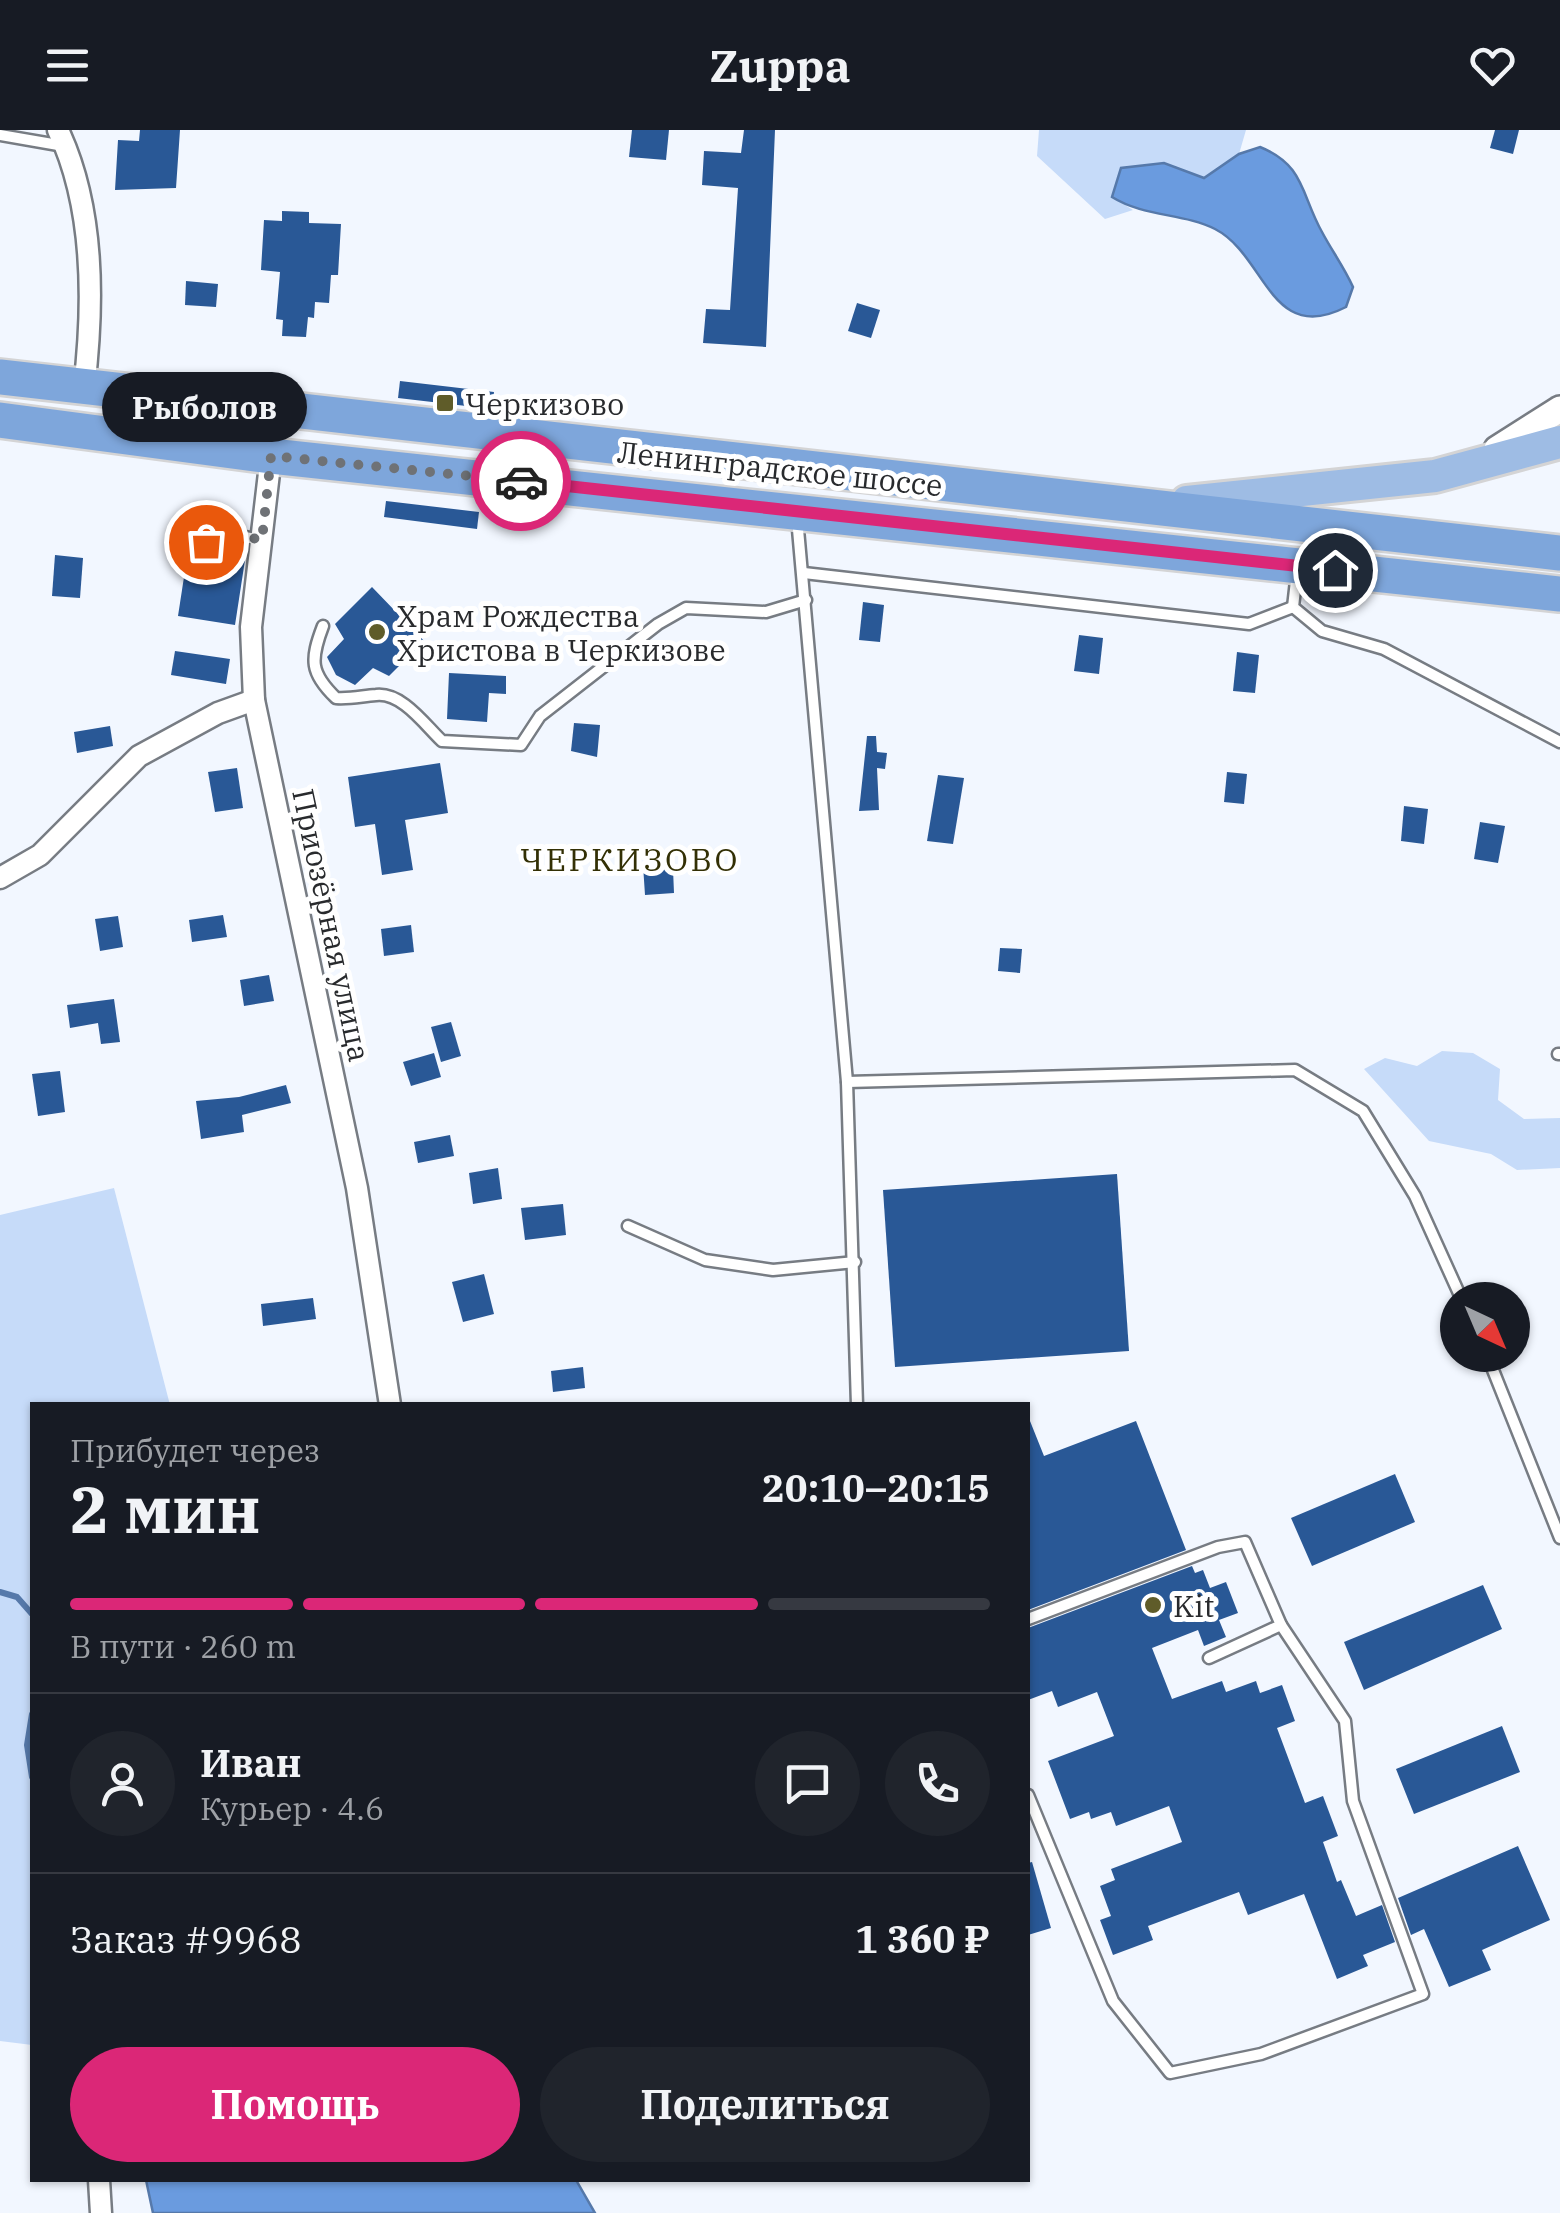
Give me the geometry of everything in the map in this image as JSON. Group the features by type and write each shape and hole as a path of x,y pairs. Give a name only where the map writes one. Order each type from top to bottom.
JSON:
{"highway":[{"name":"Ленинградское шоссе","path":"0,377 1560,553"},
{"name":"Ленинградское шоссе","path":"0,420 271,456 1560,594"}],"main road":[{"path":"1128,506 1435,476 1560,442"}],"street":[{"path":"62,138 84,211 90,332 84,388"},
{"path":"1435,476 1521,438 1560,409"},
{"name":"Приозёрная улица","path":"271,456 252,627 254,700 357,1188 390,1402"},
{"path":"0,878 40,855 139,756 218,713 254,700"},
{"path":"99,2182 101,2213"}],"lane":[{"path":"0,135 62,138"},
{"path":"796,511 847,1082 856,1402"},
{"path":"206,542 216,531 262,540"},
{"path":"1293,608 1298,566"},
{"path":"804,573 1250,624 1293,608"},
{"path":"323,626 312,655 314,678 336,698 360,700 380,694 402,703 442,741 521,746 540,716 658,624 686,608 766,612 806,600"},
{"path":"1293,608 1322,631 1384,649 1560,742"},
{"path":"847,1082 1295,1070 1363,1111 1415,1196 1454,1282"},
{"path":"628,1226 706,1260 774,1270 854,1262"},
{"path":"1494,1372 1560,1538"},
{"path":"1030,1618 1218,1548 1244,1542 1281,1625 1345,1721 1353,1801 1423,1994 1261,2054 1170,2073 1112,2001 1030,1800"},
{"path":"1208,1658 1281,1625"}],"shaded area":[{"path":"1039,130 1246,130 1239,154 1204,178 1164,163 1121,168 1112,197 1133,210 1105,219 1037,156"},
{"path":"1442,1051 1473,1053 1500,1069 1498,1100 1524,1119 1560,1118 1560,1168 1517,1170 1491,1154 1429,1141 1364,1069 1385,1058 1417,1066"},
{"path":"114,1188 169,1402 30,1402 30,2045 0,2041 0,1215"}],"water":[{"path":"1260,147 1286,163 1300,182 1353,287 1346,307 1321,316 1301,315 1271,292 1232,241 1215,229 1137,208 1112,197 1121,168 1164,163 1204,178 1239,154"},
{"path":"146,2182 577,2182 595,2213 153,2213"}],"building":[{"path":"140,130 180,130 176,188 115,190 118,140 139,141"},
{"path":"632,130 669,130 666,160 629,157"},
{"path":"744,130 775,130 766,347 703,343 706,309 730,310 738,188 702,185 704,151 741,153"},
{"path":"1495,130 1519,130 1513,154 1490,148"},
{"path":"282,211 309,212 309,223 341,224 338,275 331,275 329,303 315,302 314,318 308,317 306,337 282,336 283,320 276,319 280,272 261,270 264,220 282,221"},
{"path":"186,281 218,284 216,307 185,305"},
{"path":"857,303 880,310 871,338 848,331"},
{"path":"400,381 494,392 492,409 398,398"},
{"path":"386,501 479,512 477,529 384,517"},
{"path":"188,551 245,560 235,625 178,616"},
{"path":"55,555 83,558 80,598 52,596"},
{"name":"Храм Рождества Христова в Черкизове","path":"372,587 424,641 389,676 373,668 355,685 336,675 327,657 344,639 335,624"},
{"path":"863,602 884,605 880,642 859,640"},
{"path":"1079,635 1103,638 1099,674 1074,671"},
{"path":"175,651 230,659 226,684 171,675"},
{"path":"1237,652 1259,655 1255,693 1233,691"},
{"path":"449,673 506,676 506,694 489,693 487,722 447,719"},
{"path":"574,723 600,725 597,757 571,751"},
{"path":"110,726 113,746 77,753 74,732"},
{"path":"867,736 876,736 877,752 887,753 885,769 877,768 879,810 859,811"},
{"path":"440,763 448,813 405,820 413,870 382,875 375,824 355,827 348,777"},
{"path":"237,768 243,808 215,812 208,772"},
{"path":"1227,772 1247,774 1244,804 1224,802"},
{"path":"938,775 964,778 953,844 927,841"},
{"path":"1404,806 1428,809 1424,844 1401,841"},
{"path":"1480,822 1505,826 1498,863 1474,859"},
{"path":"660,864 661,869 673,869 674,893 645,895 643,865"},
{"path":"223,915 227,937 192,942 189,920"},
{"path":"118,916 123,947 100,951 95,919"},
{"path":"411,925 414,952 384,956 381,929"},
{"path":"1000,948 1022,949 1020,973 998,971"},
{"path":"269,975 274,1001 244,1006 240,980"},
{"path":"114,999 120,1042 101,1044 98,1023 70,1028 67,1005"},
{"path":"451,1022 461,1056 441,1062 431,1027"},
{"path":"434,1053 441,1077 411,1086 403,1062"},
{"path":"60,1071 65,1112 38,1116 32,1074"},
{"path":"286,1085 291,1103 242,1115 244,1132 201,1139 196,1101 239,1097"},
{"path":"450,1135 454,1156 418,1163 414,1142"},
{"path":"498,1168 502,1199 473,1204 469,1173"},
{"path":"1117,1174 1129,1351 895,1367 883,1190"},
{"path":"563,1204 566,1235 525,1240 521,1208"},
{"path":"484,1274 494,1314 463,1322 452,1282"},
{"path":"313,1298 316,1319 263,1326 261,1304"},
{"path":"583,1367 585,1388 553,1392 551,1371"},
{"path":"1030,1421 1044,1456 1136,1421 1186,1550 1030,1609"},
{"path":"1395,1474 1415,1522 1312,1566 1291,1518"},
{"path":"1192,1566 1195,1573 1203,1570 1210,1588 1226,1582 1238,1613 1219,1620 1226,1637 1204,1646 1198,1630 1152,1648 1172,1699 1222,1681 1226,1692 1256,1681 1260,1693 1282,1685 1295,1721 1277,1728 1305,1803 1323,1796 1338,1836 1323,1842 1337,1882 1341,1880 1356,1916 1382,1905 1395,1942 1363,1955 1368,1966 1337,1979 1304,1894 1248,1915 1239,1892 1148,1926 1153,1940 1113,1955 1100,1920 1111,1916 1100,1886 1115,1880 1111,1869 1182,1842 1169,1806 1116,1826 1111,1812 1091,1819 1089,1812 1070,1819 1048,1761 1114,1736 1097,1692 1058,1707 1052,1691 1030,1699 1030,1627"},
{"path":"1483,1585 1502,1629 1364,1690 1344,1642"},
{"path":"1502,1726 1520,1772 1414,1814 1396,1769"},
{"path":"1518,1846 1550,1920 1482,1950 1491,1970 1449,1987 1424,1929 1411,1935 1398,1898"},
{"path":"1030,1862 1051,1928 1030,1934"}],"waterway":[{"path":"0,1592 17,1597 30,1612"},
{"path":"30,1726 30,1764"}],"way so far":[{"path":"206,542 216,531 262,540 271,456 521,481"}],"place":[{"name":"Черкизово","path":"445,403"},
{"name":"Рыболов","path":"206,542"},
{"name":"Храм Рождества Христова в Черкизове","path":"377,632"},
{"name":"Kit","path":"1153,1605"}],"district":[{"name":"ЧЕРКИЗОВО","path":"630,859"}],"route":[{"path":"521,481 1335,570"}]}
